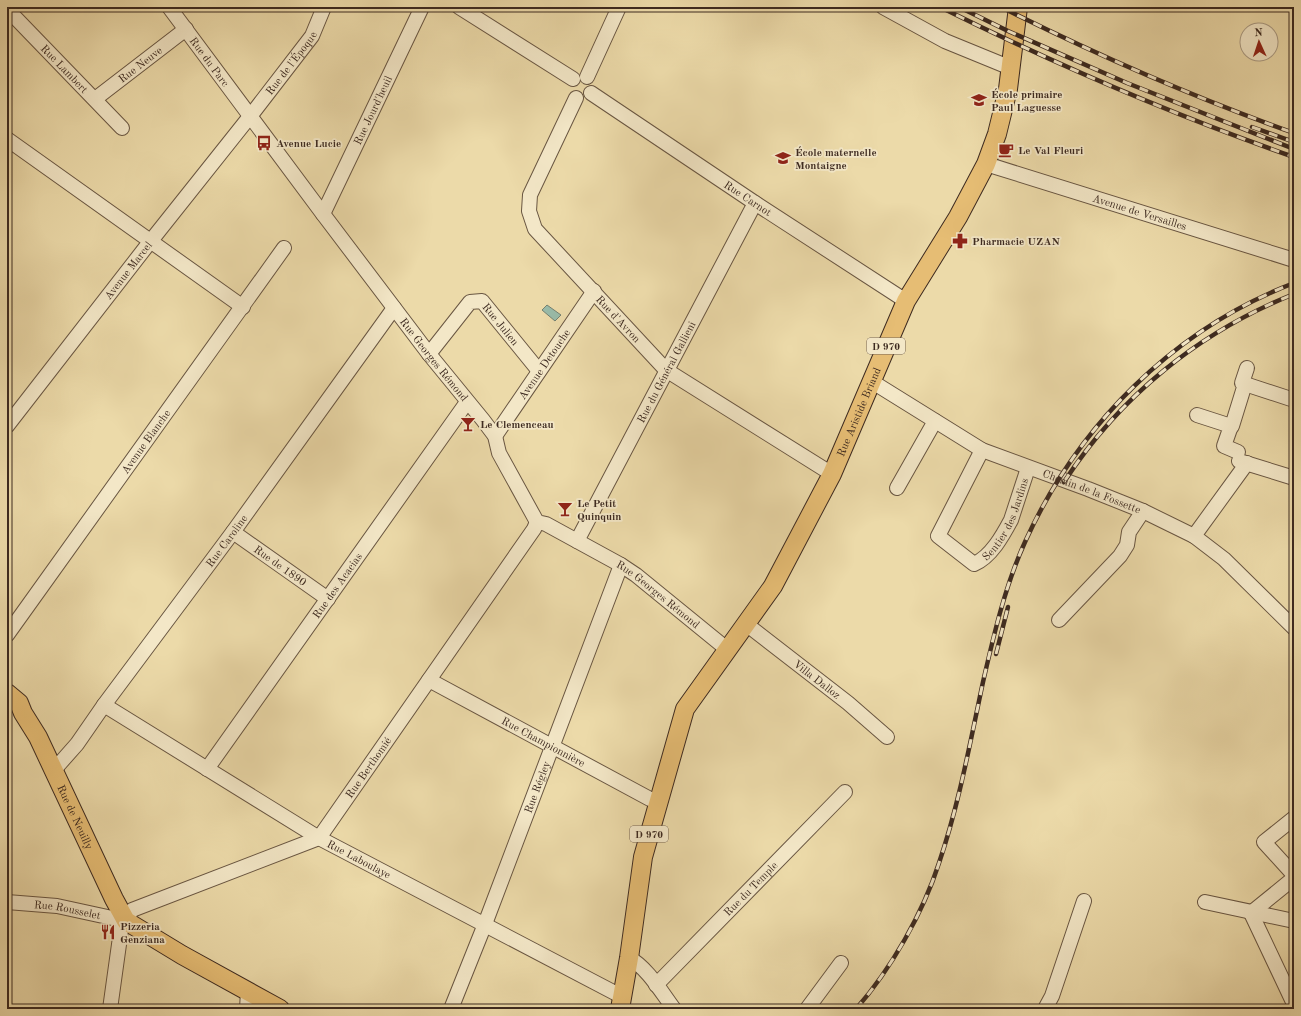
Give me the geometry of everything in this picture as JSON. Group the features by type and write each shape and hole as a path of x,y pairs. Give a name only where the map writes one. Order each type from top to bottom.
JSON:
{"main road":[{"name":"Rue Aristide Briand","path":"658,802 685,709 773,586 832,474 906,301 958,217 986,164 1001,119 1011,68 1018,7"},
{"name":"Rue de Neuilly","path":"7,693 19,703 38,737 126,921"},
{"name":"Rue de Neuilly","path":"7,703 14,709 24,713"},
{"name":"D 970","path":"621,1004 643,857 658,802"},
{"path":"126,921 182,956 280,1009"}],"street":[{"name":"Rue du Parc","path":"169,7 250,115"},
{"name":"Rue de l'Époque","path":"250,115 312,36 324,7"},
{"name":"Rue Jourd'heuil","path":"322,214 422,7"},
{"path":"459,7 573,79"},
{"path":"587,77 619,7"},
{"path":"883,7 945,41 1011,68"},
{"name":"Rue Lambert","path":"7,9 122,128"},
{"name":"Rue Neuve","path":"95,99 186,29"},
{"path":"580,76 587,77 592,83 591,93 583,98 576,98 570,89 573,79 580,76"},
{"name":"Rue Carnot","path":"591,93 755,203 906,301"},
{"name":"Rue d'Avron","path":"576,98 530,195 528,211 535,229 666,370 832,474"},
{"name":"Rue Georges Rémond","path":"250,115 322,214 429,354 495,436 500,454 537,522 546,524 621,565 636,575 728,650"},
{"name":"Avenue Marcel","path":"7,426 250,115"},
{"path":"7,140 243,307"},
{"name":"Avenue de Versailles","path":"986,164 1294,260"},
{"name":"Rue du Général Gallieni","path":"577,541 755,203"},
{"name":"Avenue Blanche","path":"7,635 284,248"},
{"name":"Avenue Detouche","path":"495,436 594,291"},
{"name":"Rue Julien","path":"429,354 470,302 482,301 539,371"},
{"name":"Rue Caroline","path":"54,770 77,744 104,705 233,532 394,308"},
{"path":"1247,368 1242,383 1294,400"},
{"name":"Chemin de la Fossette","path":"871,381 982,450 1143,511 1194,536 1224,559 1294,628"},
{"path":"1245,384 1224,446 1240,458 1294,478"},
{"name":"Rue des Acacias","path":"207,769 468,402"},
{"path":"1197,415 1231,426"},
{"path":"897,488 935,421"},
{"name":"Sentier des Jardins","path":"982,450 938,536 974,564 982,561 995,545 1011,520 1028,468"},
{"path":"1194,536 1240,458"},
{"path":"1059,620 1120,556 1127,545 1129,532 1143,511"},
{"name":"Rue Berthomié","path":"319,838 537,522"},
{"name":"Rue de 1890","path":"233,532 328,598"},
{"name":"Rue Régley","path":"451,1009 485,924 621,565"},
{"name":"Villa Dalloz","path":"746,624 848,703 887,737"},
{"name":"Rue Championnière","path":"429,680 658,802"},
{"name":"Rue Laboulaye","path":"104,705 319,838 617,994 621,1004"},
{"name":"Rue du Temple","path":"656,984 845,792"},
{"path":"1294,818 1264,842 1294,875"},
{"path":"110,1009 121,930 132,910 319,838"},
{"path":"1251,913 1294,878"},
{"path":"1045,1009 1052,996 1084,901"},
{"name":"Rue Rousselet","path":"7,902 57,906 126,921"},
{"path":"1206,902 1251,913 1294,921"},
{"path":"1251,913 1294,1005 1285,1009"},
{"path":"629,958 636,962 656,984 674,1009"},
{"path":"807,1009 841,963"},
{"path":"247,1009 248,991"}],"shaded area":[{"path":"547,305 561,315 555,321 542,310"}],"railway":[{"path":"940,7 1027,49 1115,88 1204,124 1294,157"},
{"path":"959,7 1008,31 1127,83 1294,149"},
{"path":"1001,7 1073,42 1182,90 1294,133"},
{"path":"1252,127 1294,142"},
{"path":"856,1009 869,993 905,940 932,882 946,841 958,796 987,664 1006,593 1025,542 1047,499 1073,459 1102,421 1134,386 1170,354 1209,326 1250,303 1294,283"},
{"path":"1064,482 1086,451 1110,422 1136,395 1164,370 1226,327 1259,309 1294,294"},
{"path":"996,654 1008,607"}],"place":[{"name":"École primaire Paul Laguesse","path":"979,100"},
{"name":"Avenue Lucie","path":"264,143"},
{"name":"Le Val Fleuri","path":"1006,150"},
{"name":"École maternelle Montaigne","path":"783,158"},
{"name":"Pharmacie UZAN","path":"960,241"},
{"name":"Le Clemenceau","path":"468,424"},
{"name":"Le Petit Quinquin","path":"565,509"},
{"name":"Pizzeria Genziana","path":"108,932"}]}
